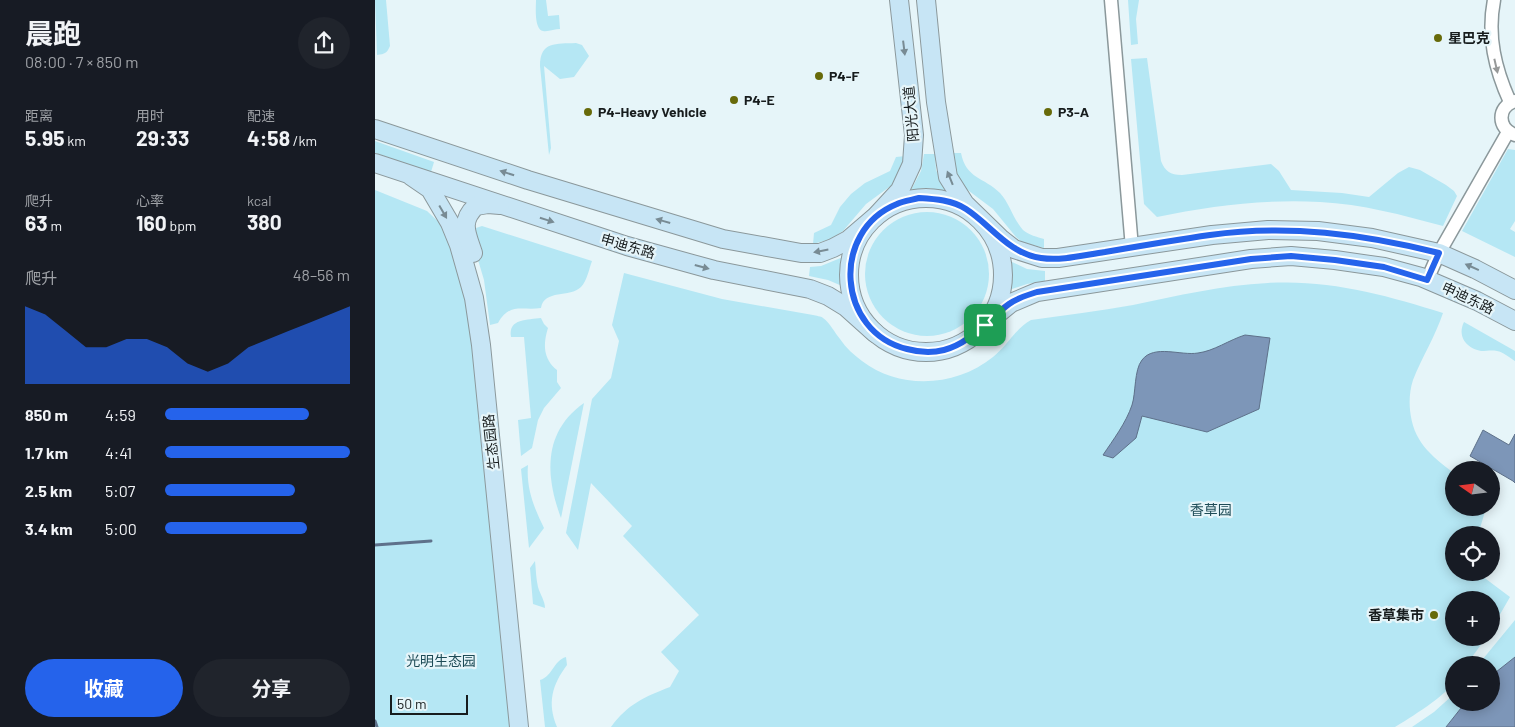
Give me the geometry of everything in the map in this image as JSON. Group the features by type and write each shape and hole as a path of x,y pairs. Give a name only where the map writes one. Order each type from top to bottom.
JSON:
{"street":[{"name":"阳光大道","path":"876,216 900,190 912,164 914,148 899,0"},
{"name":"阳光大道","path":"927,0 936,102 948,177 956,192 978,218"},
{"path":"1111,0 1132,248"},
{"path":"1427,280 1439,253 1511,133 1501,122 1502,111 1513,101 1499,79 1493,52 1491,24 1494,0"},
{"path":"375,129 630,212 723,239 801,254 820,253 833,248 848,240 876,216 896,204 919,198 942,199 964,208 978,218 989,230 1000,254 1003,279 997,304 985,325 966,341 944,350 919,352 896,346 875,333 860,314 852,295 849,274 852,254 861,234 876,216"},
{"name":"申迪东路","path":"375,163 644,251 714,270 811,290 829,296 847,307 875,333"},
{"name":"生态园路","path":"411,176 430,189 450,223 464,261 474,298 481,344 519,727"},
{"name":"生态园路","path":"501,205 488,204 476,206 467,217 466,225 468,240 479,274 487,317 526,727"},
{"name":"申迪东路","path":"978,218 1014,249 1041,258 1077,256 1212,235 1268,230 1318,231 1372,238 1439,253 1475,268 1515,290"},
{"name":"申迪东路","path":"985,325 1011,302 1037,292 1251,259 1291,256 1384,267 1427,280 1477,301 1515,321"}],"green space":[{"path":"375,0 386,0 390,46 385,53 377,55"},
{"path":"536,0 546,0 548,16 559,15 560,29 543,31 540,29 536,17"},
{"path":"1128,0 1139,0 1136,19 1138,44 1131,45"},
{"path":"576,43 582,45 589,56 574,77 560,79 544,66 551,148 549,155 540,66 541,58 546,48 556,44"},
{"path":"1147,58 1161,161 1169,172 1182,175 1271,164 1279,171 1291,190 1342,193 1369,197 1398,173 1409,167 1420,170 1446,185 1457,196 1443,226 1367,208 1336,203 1299,201 1237,204 1157,217 1144,204 1131,59"},
{"path":"375,141 434,162 431,172 375,153"},
{"path":"1508,149 1515,150 1515,221 1510,229 1515,232 1515,257 1462,231"},
{"path":"952,153 961,153 963,162 971,173 1000,193 1023,230 1030,235 1044,239 1044,248 1022,242 993,209 965,188 958,178"},
{"path":"924,154 935,154 936,170 946,191 927,188 911,190 921,171"},
{"path":"906,156 892,185 866,204 843,231 831,239 813,244 814,233 831,225 840,207 851,194 865,183 890,171 896,157"},
{"name":"光明生态园","path":"375,190 427,211 443,226 469,298 513,727 375,727"},
{"path":"927,212 951,216 971,230 985,250 989,274 985,298 971,318 951,332 927,336 903,332 883,318 869,298 865,274 869,250 883,230 903,216"},
{"path":"482,226 592,261 585,282 576,290 547,298 541,308 512,310 507,312 498,323 490,325 484,280 470,233"},
{"path":"843,257 842,286 828,280 809,276 810,267 821,266"},
{"path":"1010,261 1027,269 1045,271 1045,281 1009,290 1012,279"},
{"name":"香草园","path":"624,273 722,299 821,317 853,354 877,370 893,377 928,381 945,379 978,367 998,353 1031,320 1120,307 1234,286 1290,282 1312,283 1379,295 1443,313 1412,383 1410,410 1412,421 1424,446 1445,466 1445,516 1484,516 1481,526 1445,526 1445,581 1489,581 1510,597 1500,614 1500,591 1445,591 1445,646 1480,646 1473,656 1445,656 1445,693 1395,727 611,727 624,712 637,702 670,687 679,671 661,652 699,615 623,536 632,526 591,483 578,550 566,533 592,399 611,378 619,341 612,325"},
{"path":"541,318 548,328 545,351 552,366 557,370 557,382 561,388 544,408 538,420 532,448 521,456 518,420 531,418 524,337 511,337 511,331 513,326 520,321"},
{"path":"1464,322 1515,351 1515,361 1499,352 1481,351 1467,344 1462,337"},
{"path":"584,403 561,518 552,486 551,455 554,441 561,427"},
{"path":"528,465 528,482 531,498 544,528 529,548 521,469"},
{"path":"535,561 537,584 545,608 533,604 530,568"},
{"path":"1515,620 1515,657 1500,669 1500,656 1485,656 1494,646 1500,646 1500,638"},
{"path":"566,657 567,665 558,680 553,694 552,710 557,727 545,727 540,680 548,675 558,662"},
{"path":"1445,702 1445,711 1459,711 1446,727 1412,727"}],"shaded area":[{"path":"1245,335 1270,338 1259,409 1207,432 1142,416 1136,438 1113,458 1103,455 1129,412 1139,364 1147,355 1161,352 1191,354 1204,352"},
{"path":"1483,430 1509,445 1515,434 1515,483 1500,473 1500,461 1479,461 1470,456"},
{"path":"1515,657 1515,727 1446,727 1459,711 1500,711 1500,669"}],"waterway":[{"path":"375,545 431,541"},
{"path":"375,721 377,727"}],"place":[{"name":"星巴克","path":"1438,38"},
{"name":"P4-F","path":"819,76"},
{"name":"P4-E","path":"734,100"},
{"name":"P4-Heavy Vehicle","path":"588,112"},
{"name":"P3-A","path":"1048,112"},
{"name":"香草集市","path":"1434,615"}],"route":[{"path":"919,198 942,199 964,208 1014,249 1027,255 1041,258 1077,256 1212,235 1268,230 1318,231 1345,234 1439,253 1427,280 1384,267 1335,260 1291,256 1251,259 1037,292 1011,302 985,325 966,341 944,350 919,352 896,346 875,333 860,314 852,295 849,274 852,254 861,234 876,216 896,204 919,198"}]}
